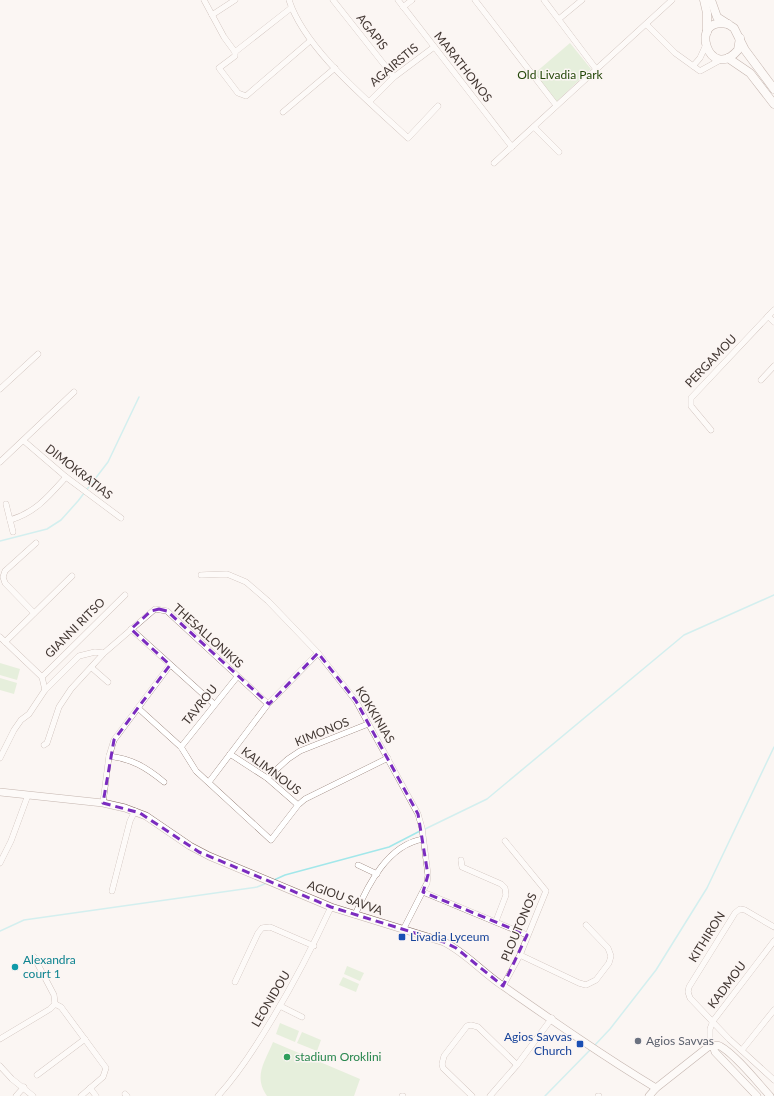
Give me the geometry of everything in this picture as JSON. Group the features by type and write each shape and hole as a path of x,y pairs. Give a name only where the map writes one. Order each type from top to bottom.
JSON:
{"main road":[{"path":"704,0 707,14 707,32 704,42 705,47 712,56 725,58 746,69 759,83 774,104"},
{"path":"711,0 717,17 734,28 746,50 774,88"},
{"path":"707,32 716,24 729,24"},
{"path":"725,58 738,50 740,38"}],"street":[{"path":"204,0 224,37 235,52"},
{"path":"212,15 235,0"},
{"path":"289,0 291,8 310,41 334,68 408,138 438,106"},
{"name":"AGAPIS","path":"333,0 394,77"},
{"name":"MARATHONOS","path":"398,0 512,147"},
{"path":"403,7 412,0"},
{"path":"475,0 556,105"},
{"path":"544,0 596,69"},
{"path":"559,19 582,0"},
{"path":"494,163 556,105 647,25 672,0"},
{"path":"291,8 235,52 235,56 219,68 238,93 246,96 310,41"},
{"path":"647,25 674,53 700,71 725,58"},
{"name":"AGAIRSTIS","path":"370,101 394,77 434,47"},
{"path":"693,66 700,58 705,47"},
{"path":"283,112 334,68"},
{"path":"534,127 559,152"},
{"name":"PERGAMOU","path":"711,430 691,406 691,398 774,310"},
{"path":"768,316 774,322"},
{"path":"1,387 38,354"},
{"path":"761,380 774,366"},
{"path":"0,462 24,441 74,392"},
{"name":"DIMOKRATIAS","path":"24,441 66,477 121,518"},
{"path":"10,520 24,515 37,507 66,477"},
{"path":"6,504 13,532"},
{"path":"34,613 5,584 3,577 5,571 36,543"},
{"name":"KOKKINIAS","path":"201,574 227,574 246,582 268,601 318,653 356,701 401,784 413,803 422,828 428,875 423,892 403,930"},
{"path":"45,690 42,677 2,640 34,613 72,576"},
{"name":"GIANNI RITSO","path":"42,677 125,594"},
{"name":"THESALLONIKIS","path":"131,629 151,611 155,609 162,609 268,704"},
{"path":"44,745 47,743 64,698 104,654 131,629 214,704"},
{"path":"0,758 14,730 21,720 29,714 45,690 79,656 91,652 104,654"},
{"path":"208,782 268,704 318,653"},
{"path":"103,803 109,756 114,740 120,729 138,708 170,665"},
{"path":"92,668 108,682"},
{"name":"TAVROU","path":"181,747 237,677"},
{"path":"138,708 181,747 196,771 271,840 298,805 309,797 388,758"},
{"name":"KIMONOS","path":"267,778 288,759 300,751 368,724"},
{"name":"KALIMNOUS","path":"230,754 267,778 298,805"},
{"path":"109,756 127,759 140,764 148,768 164,782"},
{"name":"AGIOU SAVVA","path":"0,792 103,803 134,811 146,816 199,852 331,907 444,942 456,948 503,986 552,1018 572,1035 656,1088"},
{"path":"0,863 11,841 28,795"},
{"path":"112,891 130,821 134,811"},
{"path":"354,915 377,874 392,854 415,840 423,837"},
{"name":"PLOUTONOS","path":"503,986 520,955 546,891 505,841"},
{"path":"461,860 462,867 501,884 505,888 506,896 496,921"},
{"path":"358,865 377,874"},
{"path":"423,892 527,935"},
{"name":"LEONIDOU","path":"218,1096 236,1077 280,1006 314,946 331,907"},
{"name":"KITHIRON","path":"713,1022 690,998 688,992 689,987 735,913 740,909 745,910 774,927"},
{"path":"520,955 579,984 590,984 596,980 607,965 611,956 608,948 586,925"},
{"path":"235,982 258,933 262,928 270,927 314,946"},
{"name":"KADMOU","path":"712,1046 710,1029 713,1022 774,941"},
{"path":"0,1039 50,1009 54,1004 54,994 34,957"},
{"path":"54,1004 61,1007 106,1068 104,1077 81,1096"},
{"path":"280,1006 302,1017"},
{"path":"742,1050 774,1010"},
{"path":"490,1096 517,1065 552,1018"},
{"path":"713,1022 729,1039 774,1080"},
{"path":"472,1096 444,1068 442,1064 444,1056 467,1026 472,1025 478,1027 517,1065"},
{"path":"37,1075 85,1039"},
{"path":"712,1046 715,1052 757,1096"},
{"path":"649,1096 656,1088 712,1046 720,1047 731,1055 770,1096"},
{"path":"0,1066 12,1079 24,1087 33,1096"},
{"path":"16,1096 24,1087"},
{"path":"90,1088 96,1096"}],"highlighted area":[{"path":"159,609 167,611 269,704 318,653 356,701 418,814 428,875 423,892 527,935 503,986 456,948 444,942 331,907 199,852 140,813 103,803 114,740 170,665 131,629 151,611"}],"green space":[{"name":"Old Livadia Park","path":"570,43 591,69 555,103 535,73"},
{"path":"0,663 20,669 17,680 0,675"},
{"path":"0,678 17,683 14,694 0,690"},
{"path":"347,966 364,973 360,981 344,974"},
{"path":"343,977 359,984 356,992 339,985"},
{"path":"280,1023 299,1031 295,1042 276,1034"},
{"path":"302,1032 321,1040 317,1051 297,1043"},
{"name":"stadium Oroklini","path":"273,1042 360,1079 354,1096 267,1096 261,1082 261,1075 264,1063"}],"waterway":[{"path":"0,541 47,529 61,520 78,501 108,462 139,397"},
{"path":"423,830 487,799 684,635 774,595"},
{"path":"594,1046 610,1029 656,970 707,888 774,747"},
{"path":"274,880 285,875 389,847 420,831"},
{"path":"0,931 24,920 257,887 267,883"},
{"path":"545,1096 590,1050"}],"place":[{"name":"Livadia Lyceum","path":"402,937"},
{"name":"Alexandra court 1","path":"15,967"},
{"name":"Agios Savvas","path":"638,1041"},
{"name":"Agios Savvas Church","path":"580,1044"},
{"name":"stadium Oroklini","path":"287,1057"}]}
